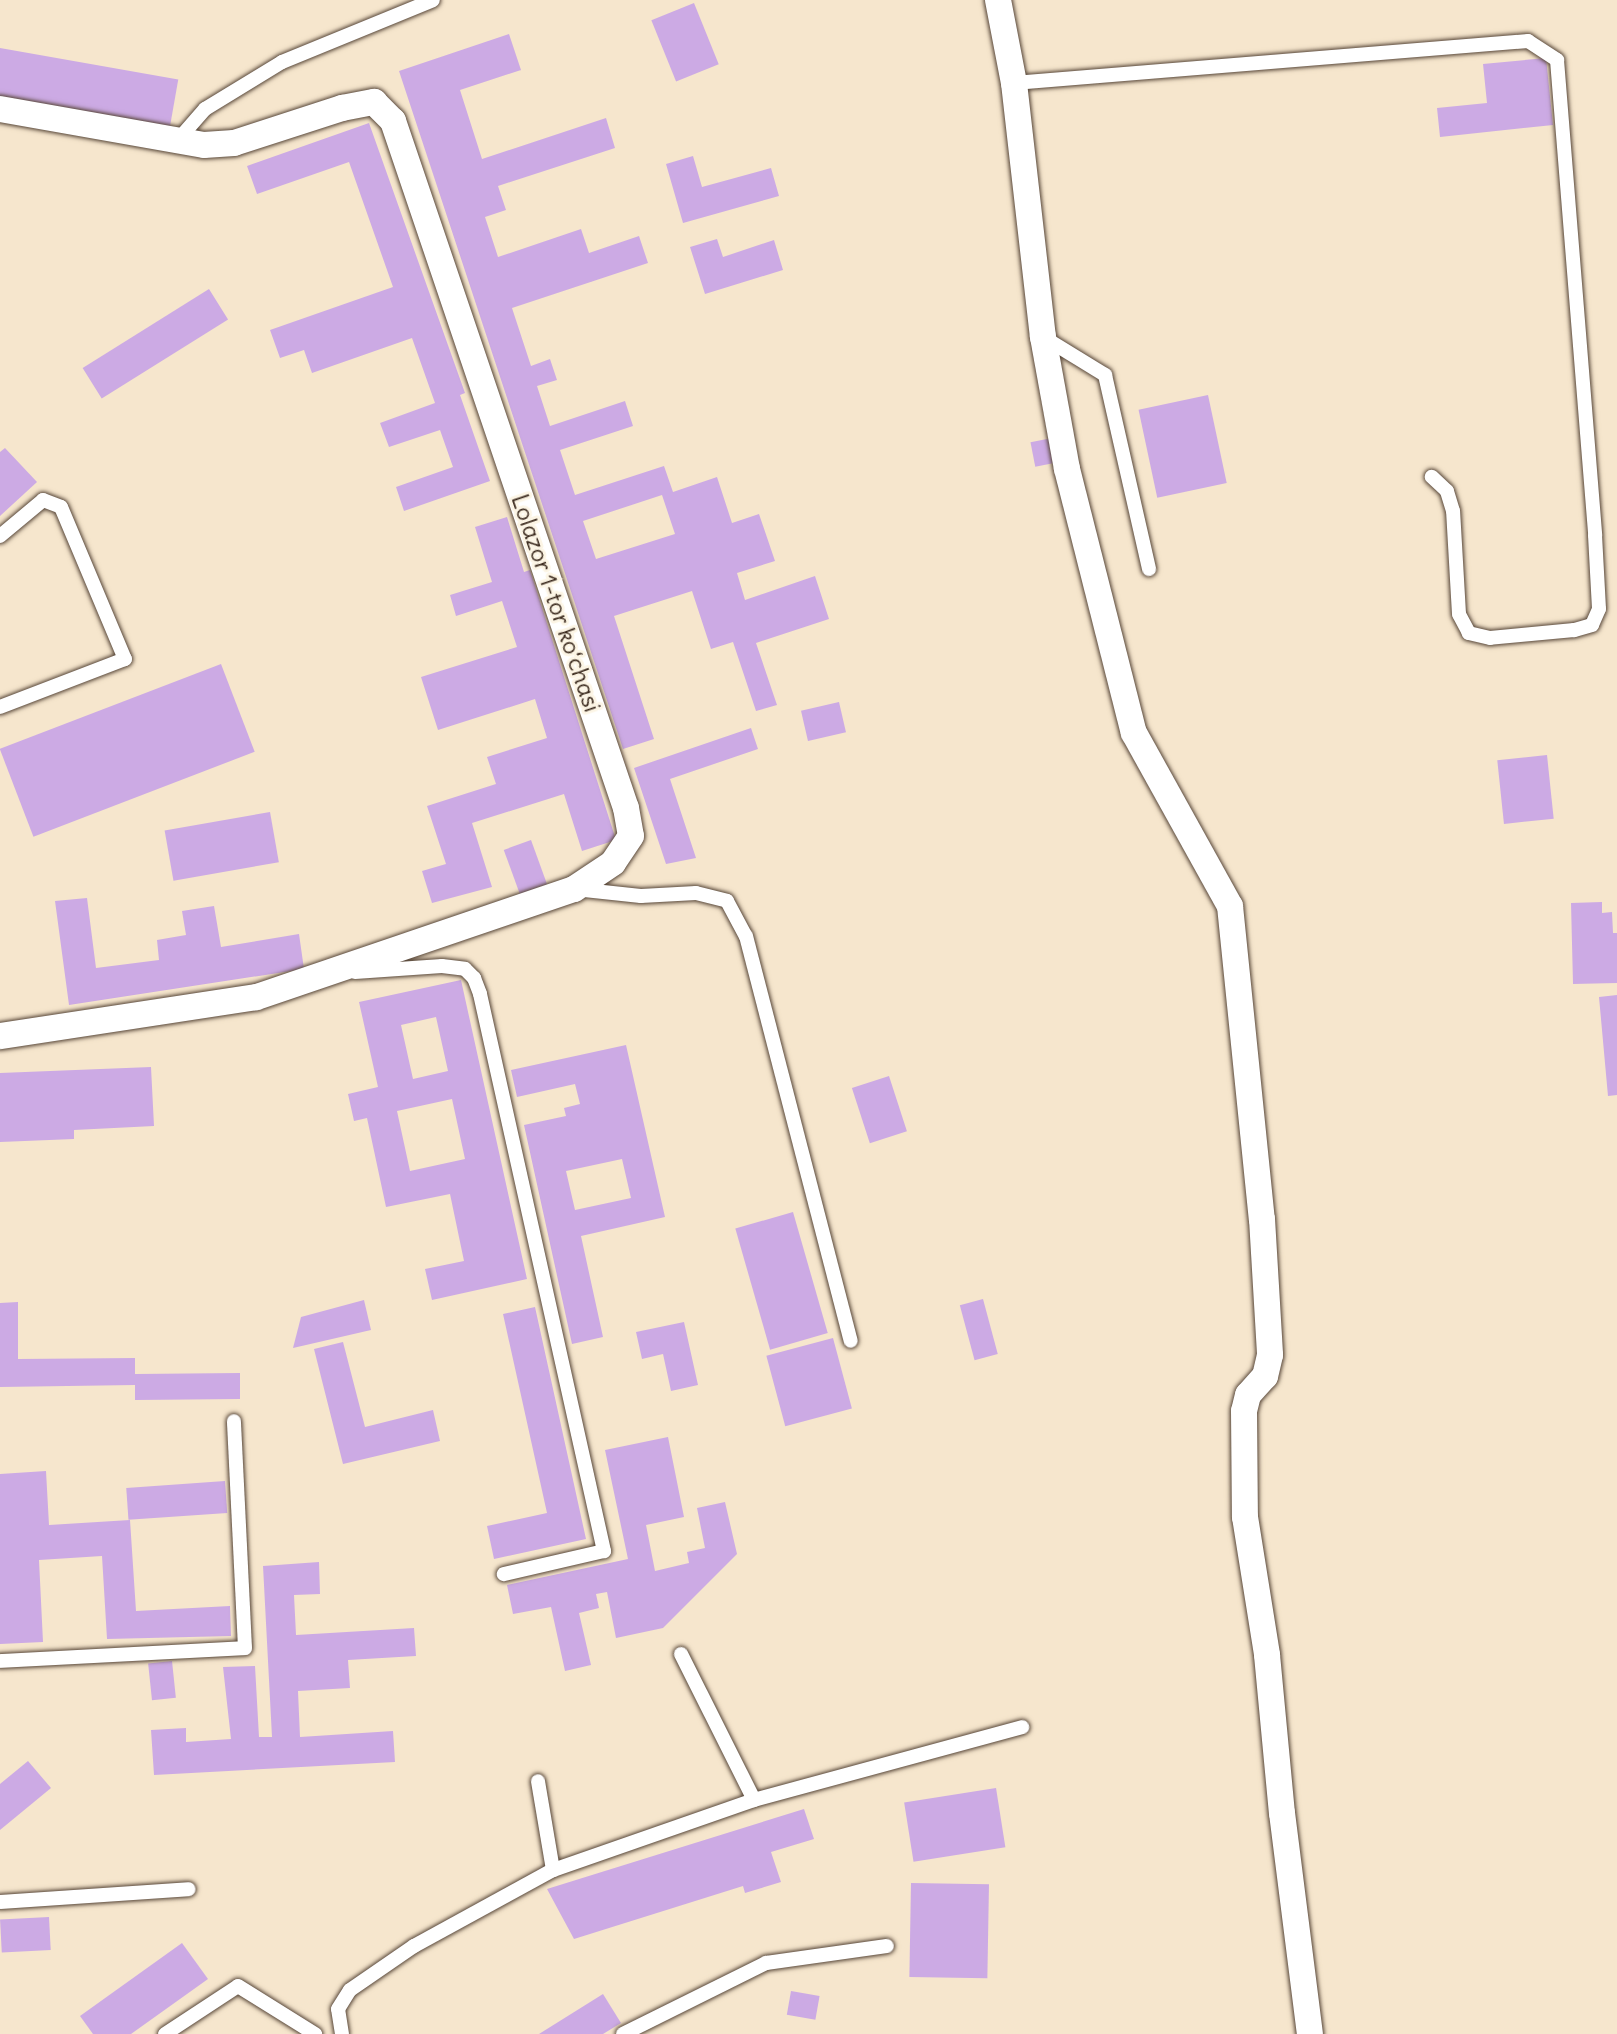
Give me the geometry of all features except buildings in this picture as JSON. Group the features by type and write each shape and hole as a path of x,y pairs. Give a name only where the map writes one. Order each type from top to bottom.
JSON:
{"street":[{"path":"998,0 1014,83 1043,337 1067,469 1134,733 1230,906 1262,1219 1270,1355 1265,1376 1248,1395 1244,1411 1245,1517 1267,1655 1282,1813 1310,2034"},
{"name":"Lolazor 1-tor ko‘chasi","path":"0,109 204,145 234,143 342,108 374,102 393,121 626,808 631,836 613,863 574,889 425,936 327,974 256,997 0,1036"}],"lane":[{"path":"177,141 205,109 282,62 433,0"},
{"path":"1014,83 1528,41 1557,60 1595,535 1599,609 1592,625 1574,630 1490,638 1469,633 1459,614 1453,511 1447,491 1432,477"},
{"path":"1043,337 1105,375 1149,569"},
{"path":"0,536 43,500 61,507 125,659 0,707"},
{"path":"574,889 641,896 696,893 727,901 746,936 851,1341"},
{"path":"327,974 442,966 465,969 474,978 480,994 604,1551 504,1574"},
{"path":"0,1661 245,1648 234,1421"},
{"path":"681,1654 754,1800"},
{"path":"342,2034 338,2009 350,1990 414,1946 553,1870 754,1800 1022,1727"},
{"path":"538,1781 553,1870"},
{"path":"0,1902 189,1889"},
{"path":"623,2034 766,1963 887,1946"},
{"path":"165,2034 238,1986 315,2034"}]}
